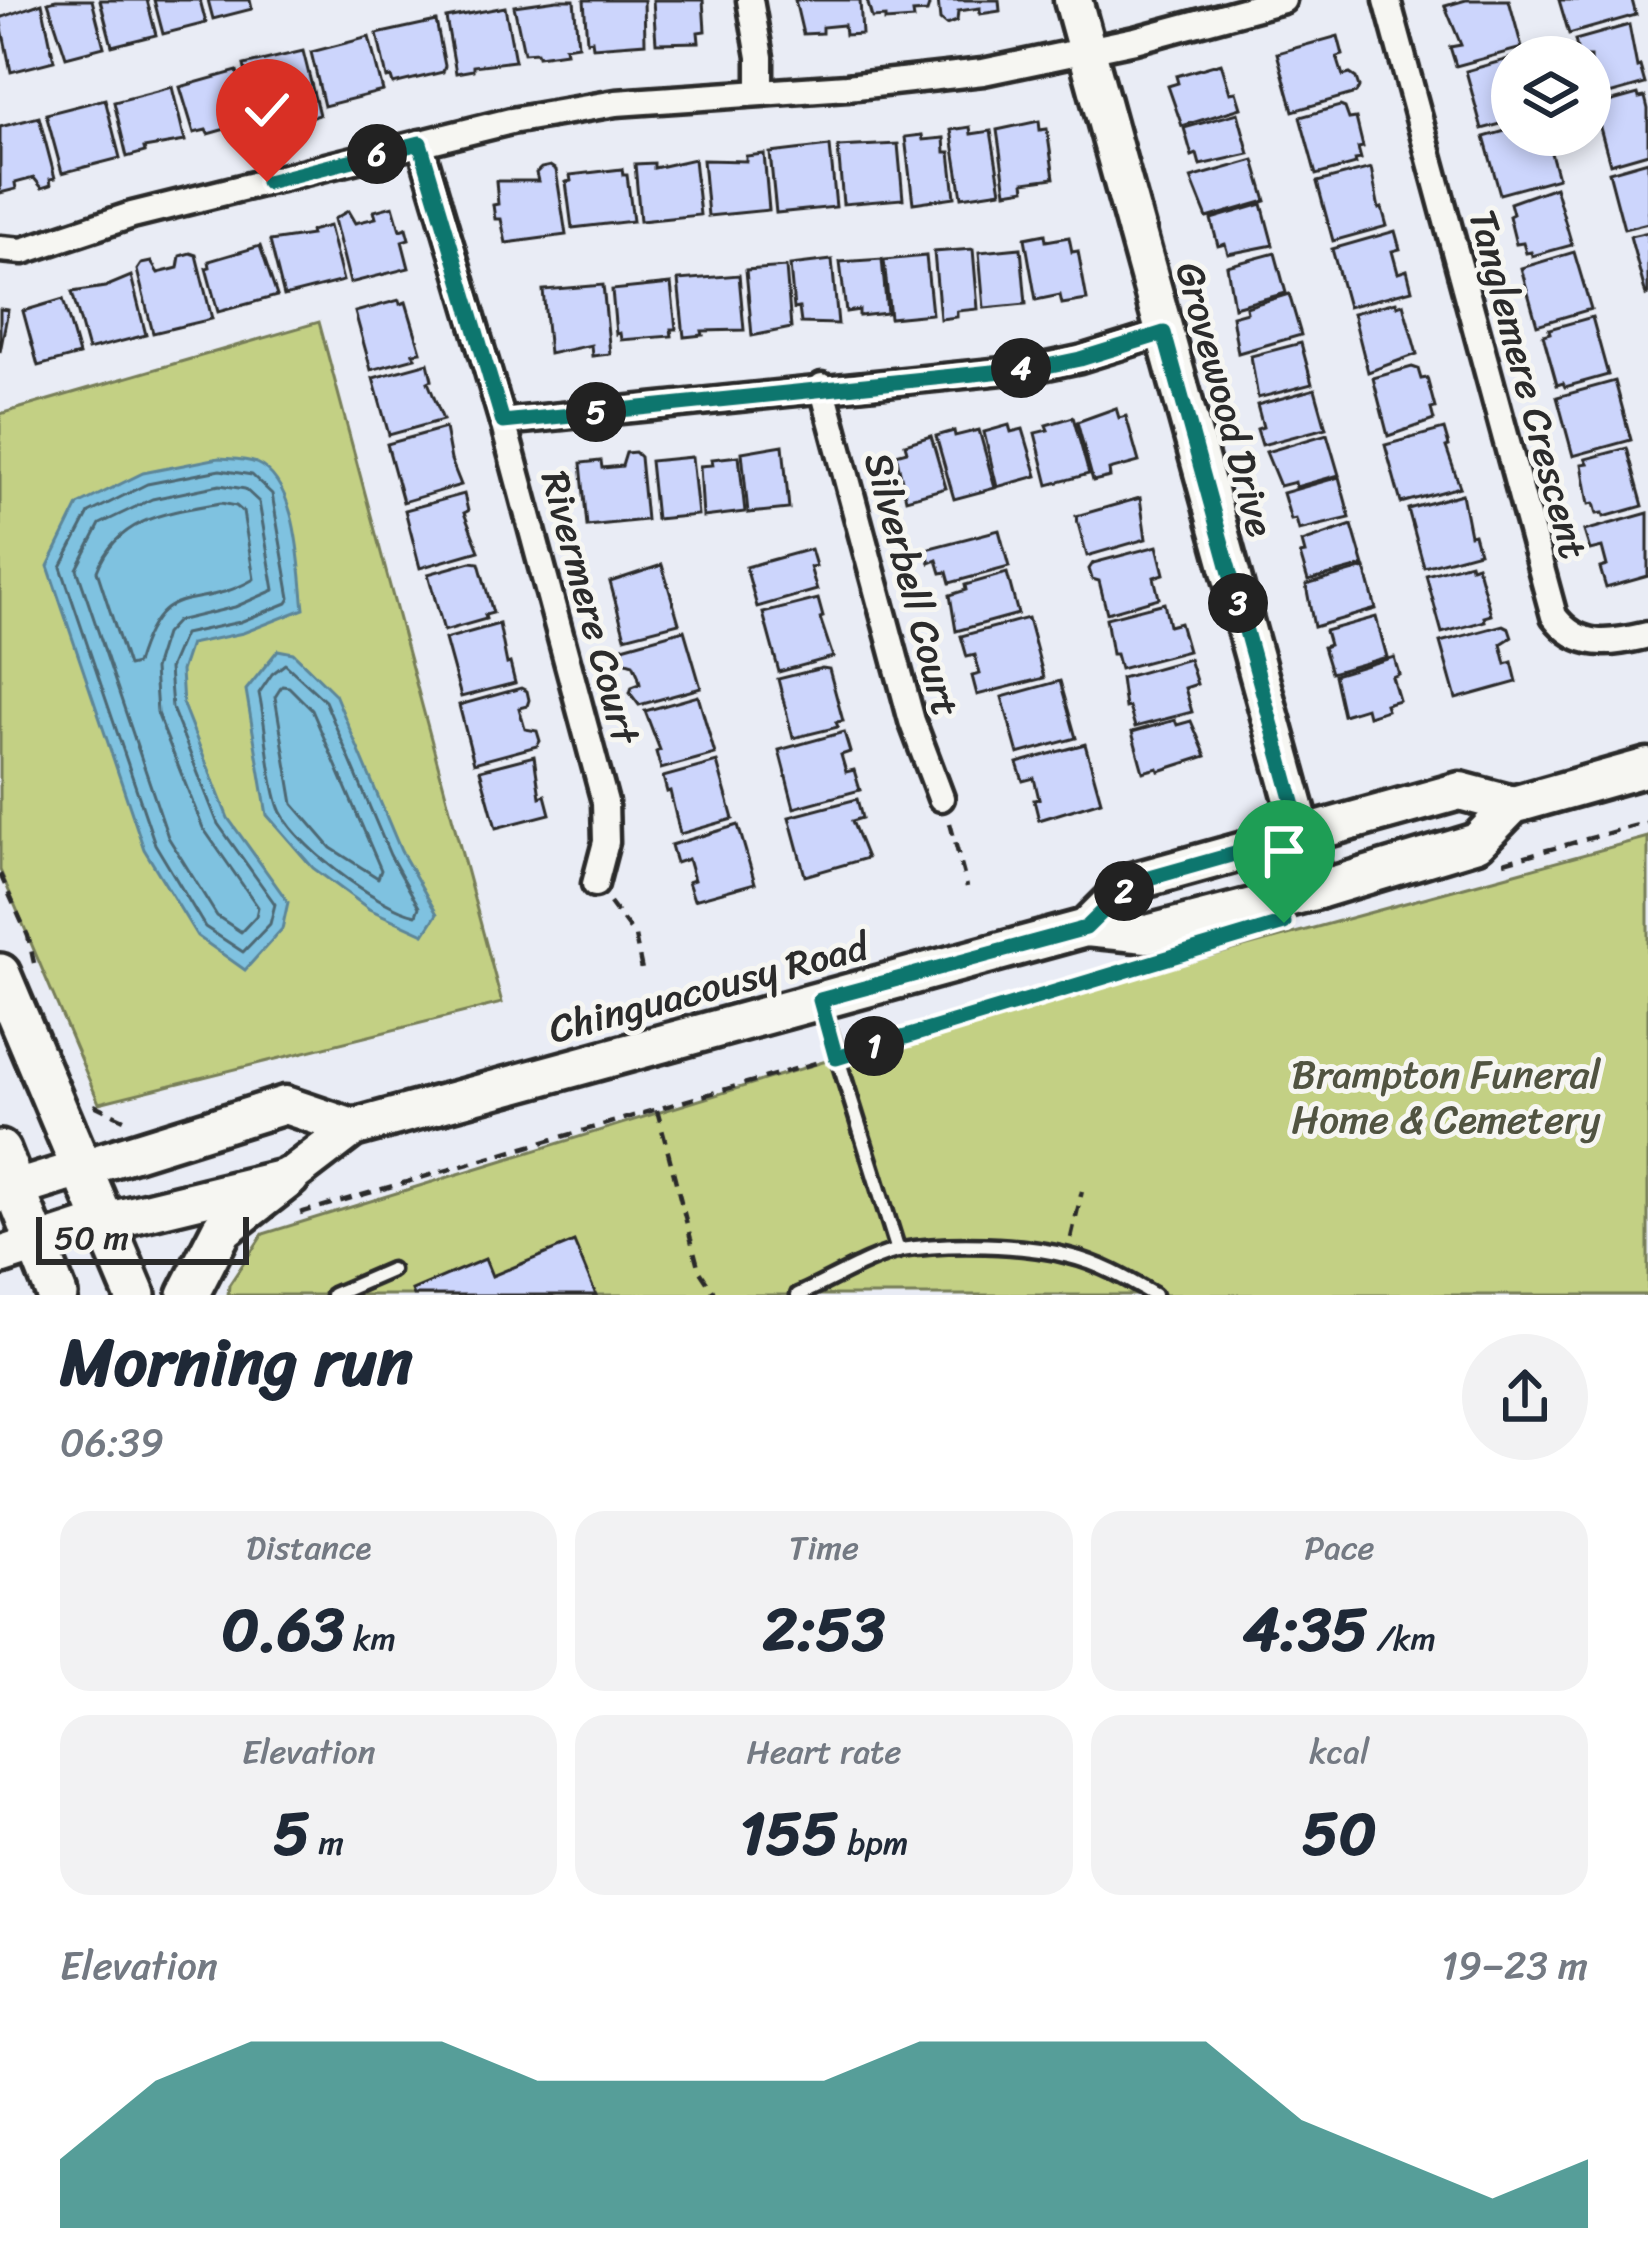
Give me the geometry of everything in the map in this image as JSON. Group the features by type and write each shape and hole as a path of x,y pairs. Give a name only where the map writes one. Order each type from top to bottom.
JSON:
{"main road":[{"name":"Grovewood Drive","path":"1073,0 1318,890"},
{"name":"Chinguacousy Road","path":"19,1251 104,1222 291,1196 353,1128 1086,928 1147,934 1318,890 1477,842 1513,805 1648,767"},
{"name":"Chinguacousy Road","path":"1086,928 1132,883 1460,791 1513,805"},
{"path":"19,978 82,1170 135,1295"},
{"path":"8,1192 285,1105 353,1128"},
{"path":"0,1151 19,1251 57,1295"},
{"path":"188,1295 222,1229 291,1196"}],"street":[{"path":"750,0 760,57 760,92"},
{"path":"0,249 23,251 132,215 420,143 616,103 941,77 1084,51 1283,0"},
{"name":"Tanglemere Crescent","path":"1387,0 1554,616 1580,640 1612,644 1648,635"},
{"name":"Rivermere Court","path":"420,143 503,422 605,802 606,842 596,884"},
{"path":"503,422 1042,367 1164,333"},
{"name":"Silverbell Court","path":"822,386 911,721 941,798"}],"lane":[{"path":"820,1000 898,1250"},
{"path":"798,1295 898,1250 1023,1249 1067,1256 1121,1276 1154,1295"},
{"path":"333,1295 391,1270"}],"path":[{"path":"941,798 968,886"},
{"path":"1487,867 1648,822"},
{"path":"0,874 28,936 19,978"},
{"path":"596,884 635,936 642,970"},
{"path":"291,1196 656,1110 1144,964"},
{"path":"88,1100 98,1109 125,1117"},
{"path":"656,1110 699,1270 713,1292 710,1295"},
{"path":"1067,1256 1082,1191"}],"green space":[{"path":"319,322 502,1003 99,1103 0,870 0,414"},
{"name":"Brampton Funeral Home & Cemetery","path":"1648,837 1648,1295 228,1295 229,1285 263,1234 836,1058"}],"water":[{"path":"219,458 256,463 281,488 294,528 304,609 243,633 190,644 181,671 183,705 228,818 288,902 282,929 245,970 197,936 144,849 48,566 78,505 143,473"},
{"path":"278,650 293,653 335,694 401,851 437,914 424,934 369,909 313,868 267,815 246,690"}],"building":[{"path":"92,0 104,47 66,57 48,2"},
{"path":"100,0 147,0 156,35 112,46"},
{"path":"154,0 200,0 206,23 163,34"},
{"path":"208,0 250,0 252,9 213,19"},
{"path":"574,0 578,45 565,47 566,52 524,53 514,6"},
{"path":"584,0 644,0 645,43 593,47 592,40 587,41"},
{"path":"653,0 703,0 705,31 698,32 699,42 656,43"},
{"path":"795,0 860,0 862,34 845,35 844,25 803,34"},
{"path":"867,0 928,0 929,6 927,12 913,13 914,19 885,21 885,17 872,18"},
{"path":"938,0 999,0 1000,11 958,11 957,21 946,25 940,20"},
{"path":"1466,0 1509,0 1519,36 1491,36 1491,56 1456,66 1450,47 1461,45 1445,6"},
{"path":"1559,0 1632,0 1636,15 1569,34"},
{"path":"42,3 54,61 11,72 0,18"},
{"path":"505,7 515,61 456,73 446,18"},
{"path":"436,21 443,72 393,84 387,78 377,34"},
{"path":"1629,25 1645,84 1611,93 1611,36 1589,36"},
{"path":"1338,36 1343,76 1356,78 1356,93 1293,111 1277,53"},
{"path":"369,37 383,91 324,106 311,52"},
{"path":"303,51 319,115 300,120 298,110 276,116 278,125 260,130 244,65"},
{"path":"1221,63 1230,93 1236,92 1241,108 1182,126 1168,86 1178,83 1176,76"},
{"path":"1491,64 1491,127 1482,129 1466,71"},
{"path":"237,71 246,118 234,121 236,126 194,133 180,87"},
{"path":"172,87 185,141 144,148 145,152 127,157 114,102"},
{"path":"1638,94 1645,97 1648,153 1610,164 1611,101"},
{"path":"105,99 120,158 62,173 46,114"},
{"path":"1340,106 1349,119 1356,118 1361,159 1316,175 1300,117"},
{"path":"1238,113 1249,154 1200,165 1197,154 1192,156 1184,128"},
{"path":"39,117 55,178 42,188 34,178 0,193 0,127"},
{"path":"1039,121 1040,130 1047,129 1054,178 1024,182 1025,189 1006,192 997,130"},
{"path":"970,127 971,134 991,131 1001,191 962,197 951,130"},
{"path":"922,135 923,140 944,138 955,197 913,203 905,137"},
{"path":"1491,135 1491,156 1552,156 1558,178 1500,194 1484,137"},
{"path":"898,144 903,199 843,204 838,147"},
{"path":"830,146 836,207 776,213 770,153"},
{"path":"764,154 769,210 708,216 703,160 746,161 746,156"},
{"path":"694,159 700,215 640,221 635,164 654,163 654,168"},
{"path":"1254,160 1266,201 1207,218 1191,178"},
{"path":"1648,161 1648,223 1624,229 1609,172"},
{"path":"550,166 556,170 566,235 506,243 501,219 495,219 496,181 538,181 536,173"},
{"path":"1371,168 1387,226 1333,241 1317,182"},
{"path":"622,169 627,175 633,221 572,228 566,182 571,181 570,175"},
{"path":"1555,187 1572,245 1532,256 1523,243 1516,244 1510,203"},
{"path":"1262,204 1273,245 1228,254 1225,244 1218,246 1211,219"},
{"path":"393,206 400,230 406,228 409,239 402,241 409,268 350,283 334,219 348,211 355,223 376,218 374,211"},
{"path":"329,226 343,281 284,296 270,241 311,235 310,231"},
{"path":"1395,231 1400,249 1392,251 1398,273 1407,270 1412,290 1348,307 1332,249"},
{"path":"1648,232 1648,294 1646,295 1630,236"},
{"path":"1045,234 1046,241 1069,237 1072,252 1078,251 1087,300 1062,304 1060,295 1036,300 1025,238"},
{"path":"260,246 277,296 218,312 206,268 209,261"},
{"path":"1021,248 1026,304 984,308 979,252"},
{"path":"973,249 978,309 940,319 934,252"},
{"path":"1574,252 1591,309 1537,325 1521,268"},
{"path":"1275,253 1286,293 1234,307 1227,266"},
{"path":"196,255 212,319 153,333 137,270 151,262 158,273 178,268 180,256"},
{"path":"926,256 932,314 890,318 884,260"},
{"path":"882,259 887,313 859,316 859,310 846,312 840,262"},
{"path":"832,260 838,324 801,323 799,308 794,309 790,265"},
{"path":"786,267 791,328 752,336 746,270"},
{"path":"739,275 744,330 702,331 703,335 684,337 678,280"},
{"path":"131,276 146,335 88,350 72,292 105,287"},
{"path":"671,284 676,329 671,329 672,336 621,340 620,333 616,334 612,290"},
{"path":"603,285 610,354 592,356 591,345 549,354 543,290"},
{"path":"1289,294 1301,335 1238,353 1232,316"},
{"path":"63,299 79,355 38,366 23,311"},
{"path":"406,302 421,352 413,353 415,358 371,370 355,312"},
{"path":"1403,304 1417,354 1368,372 1353,313"},
{"path":"0,309 8,310 0,352"},
{"path":"1592,317 1608,375 1557,385 1543,335"},
{"path":"1301,343 1312,384 1258,398 1251,356"},
{"path":"428,363 432,380 428,382 443,420 389,435 373,378"},
{"path":"1412,367 1421,379 1427,378 1434,420 1388,436 1373,378"},
{"path":"1615,381 1631,440 1573,456 1557,397"},
{"path":"1315,389 1326,428 1262,445 1257,405"},
{"path":"1116,408 1119,418 1126,416 1139,462 1109,470 1110,477 1093,481 1077,422"},
{"path":"1073,417 1089,474 1048,485 1035,433"},
{"path":"1009,425 1011,432 1023,429 1037,476 997,487 984,432"},
{"path":"445,428 461,485 403,502 387,444"},
{"path":"1444,429 1460,487 1401,503 1385,445"},
{"path":"979,430 995,488 954,499 936,436"},
{"path":"1327,434 1339,475 1296,487 1295,482 1280,486 1266,452"},
{"path":"931,436 946,488 906,499 896,454 907,451 905,444"},
{"path":"783,445 789,509 748,513 742,452"},
{"path":"1627,448 1643,506 1604,517 1597,514 1594,503 1589,504 1582,464"},
{"path":"626,453 640,457 646,520 587,526 581,463 622,466"},
{"path":"739,456 745,512 703,517 700,466 713,465 712,459"},
{"path":"692,457 698,515 656,519 650,461"},
{"path":"1339,477 1350,518 1299,530 1283,493"},
{"path":"464,494 468,511 464,513 479,551 420,568 405,510"},
{"path":"1462,494 1470,535 1474,534 1479,552 1424,567 1408,509"},
{"path":"1140,498 1146,539 1087,556 1076,516"},
{"path":"1648,513 1648,576 1606,588 1600,568 1607,566 1602,547 1590,550 1584,531"},
{"path":"1352,525 1364,566 1308,581 1300,554 1305,553 1302,542"},
{"path":"999,530 1009,567 950,583 937,560 930,563 926,549"},
{"path":"1157,546 1164,574 1154,577 1159,598 1107,613 1099,581 1092,579 1089,569 1093,563"},
{"path":"811,549 817,590 757,607 746,567"},
{"path":"479,563 493,613 444,631 428,574"},
{"path":"662,565 679,623 625,637 610,582"},
{"path":"1477,565 1491,615 1442,633 1426,575"},
{"path":"1365,568 1376,609 1314,627 1306,585"},
{"path":"1007,573 1018,614 956,631 950,595 966,590 965,585"},
{"path":"818,599 833,657 779,672 763,613"},
{"path":"1164,603 1169,626 1180,623 1188,651 1120,669 1112,654 1106,618"},
{"path":"1376,617 1387,657 1331,673 1323,647 1329,645 1325,631"},
{"path":"1028,618 1044,678 977,695 972,676 980,674 975,655 967,657 961,636"},
{"path":"499,624 515,683 461,697 445,639"},
{"path":"1503,625 1512,637 1501,644 1517,682 1456,699 1440,642"},
{"path":"684,630 701,688 639,705 630,693 640,684 638,675 633,664 623,661 623,647"},
{"path":"1394,657 1399,674 1392,677 1399,700 1368,716 1366,708 1343,715 1334,675"},
{"path":"1189,659 1197,684 1185,688 1192,712 1135,727 1129,707 1125,708 1121,678"},
{"path":"829,669 843,721 836,722 838,727 793,738 778,679"},
{"path":"1060,681 1076,738 1018,754 1002,697"},
{"path":"521,688 529,700 519,708 525,729 537,731 537,746 474,763 459,705"},
{"path":"698,696 715,754 661,769 656,752 660,750 645,711"},
{"path":"1175,720 1177,725 1191,721 1206,756 1143,772 1132,732"},
{"path":"844,732 850,752 841,755 846,772 854,770 860,790 794,808 779,750"},
{"path":"1085,744 1101,801 1039,820 1034,778 1023,781 1017,763"},
{"path":"534,756 540,797 545,795 550,814 496,828 480,770"},
{"path":"717,762 733,819 680,834 663,777"},
{"path":"857,799 862,818 852,821 867,858 805,876 789,817"},
{"path":"738,825 755,883 694,900 688,859 676,863 671,845"},
{"path":"574,1242 596,1295 414,1295 412,1290 485,1259 492,1276"}],"route":[{"path":"267,182 420,143 503,422 1042,367 1164,333 1302,835 1132,883 1086,928 820,1000 836,1058 1284,923"}]}
